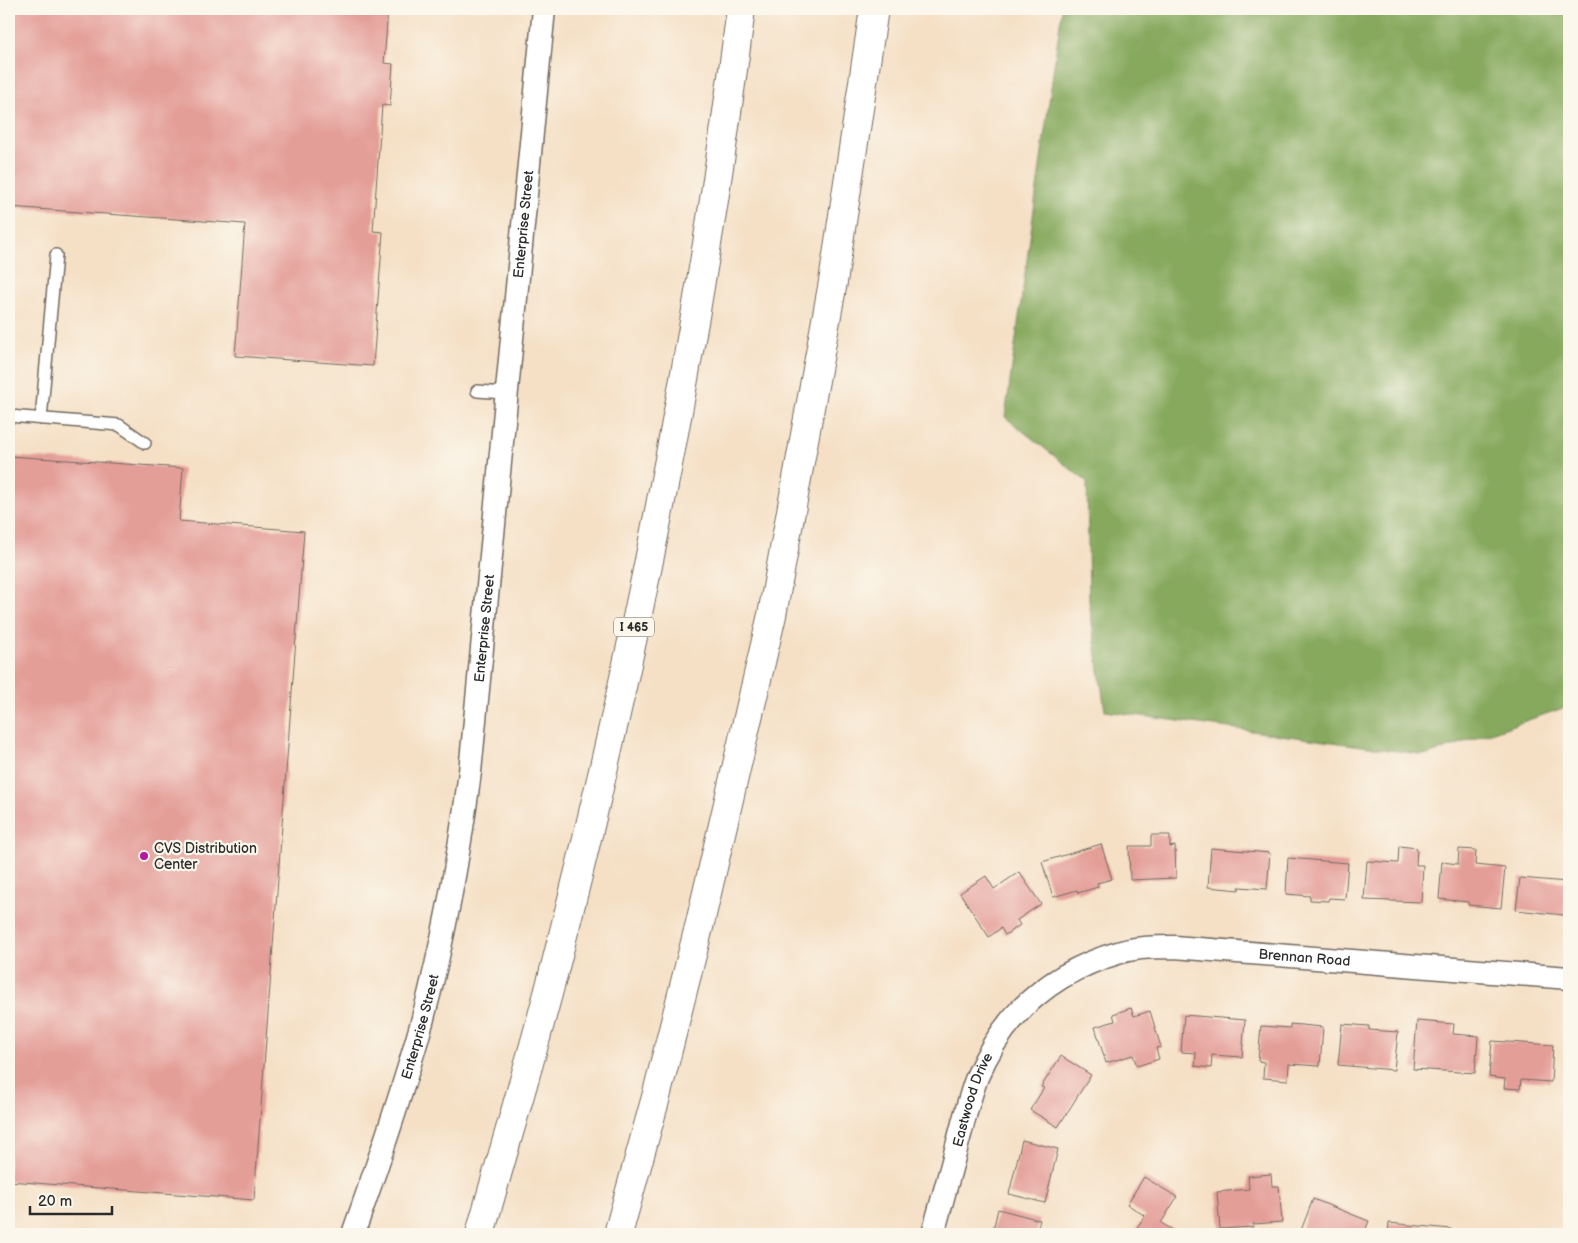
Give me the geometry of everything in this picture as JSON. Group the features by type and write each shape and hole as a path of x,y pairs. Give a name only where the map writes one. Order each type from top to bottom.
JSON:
{"highway":[{"name":"I 465","path":"480,1234 555,968 613,726 669,459 714,204 741,9"},
{"path":"618,1234 656,1097 700,923 772,615 834,282 874,9"}],"street":[{"name":"Enterprise Street","path":"353,1234 408,1069 431,985 448,910 470,772 544,9"},
{"name":"Brennan Road","path":"1049,986 1061,976 1096,960 1134,949 1174,947 1569,978"},
{"name":"Eastwood Drive","path":"933,1234 969,1101 982,1066 1007,1026 1039,993 1049,986"}],"lane":[{"path":"41,419 56,255"},
{"path":"477,391 506,393"},
{"path":"9,416 119,425 145,443"}],"green space":[{"path":"1062,9 1569,9 1569,706 1427,755 1105,711 1089,601 1087,482 1005,417"}],"building":[{"path":"9,9 388,9 384,63 393,64 390,106 382,105 373,231 383,232 373,366 235,356 245,224 9,207"},
{"name":"CVS Distribution Center","path":"9,456 183,468 179,521 304,531 254,1200 9,1181"},
{"path":"1151,835 1170,835 1170,847 1175,846 1176,878 1130,880 1129,846 1151,846"},
{"path":"1101,844 1112,879 1097,883 1098,887 1078,893 1077,890 1053,897 1042,862"},
{"path":"1399,846 1417,848 1416,865 1423,865 1421,902 1364,900 1367,861 1398,863"},
{"path":"1211,848 1270,853 1267,889 1239,887 1239,890 1208,887"},
{"path":"1459,849 1476,850 1475,865 1505,868 1501,908 1468,905 1468,902 1439,899 1442,862 1458,864"},
{"path":"1288,858 1348,863 1345,899 1329,898 1328,901 1310,900 1310,896 1286,894"},
{"path":"1019,872 1041,904 1017,920 1020,925 1005,935 1001,928 989,937 960,893 986,876 994,889"},
{"path":"1520,878 1567,882 1564,915 1516,910"},
{"path":"1131,1008 1134,1016 1150,1011 1161,1047 1156,1048 1159,1059 1137,1066 1133,1055 1106,1063 1095,1027 1115,1021 1113,1014"},
{"path":"1184,1015 1245,1020 1242,1057 1212,1055 1211,1068 1195,1066 1196,1053 1181,1052"},
{"path":"1417,1021 1454,1024 1453,1034 1478,1036 1475,1073 1413,1069"},
{"path":"1290,1024 1323,1027 1320,1066 1289,1064 1288,1080 1263,1078 1264,1062 1258,1061 1261,1026 1290,1028"},
{"path":"1342,1024 1369,1026 1369,1030 1398,1032 1394,1070 1338,1065"},
{"path":"1492,1041 1553,1045 1551,1082 1521,1080 1520,1089 1504,1088 1505,1079 1489,1077"},
{"path":"1061,1056 1091,1075 1058,1127 1030,1110 1044,1088 1041,1087"},
{"path":"1022,1140 1058,1149 1045,1203 1009,1194"},
{"path":"1271,1174 1272,1186 1279,1186 1282,1222 1253,1224 1253,1227 1220,1229 1217,1192 1249,1189 1248,1176"},
{"path":"1144,1177 1177,1197 1161,1223 1180,1234 1132,1234 1145,1216 1127,1204"},
{"path":"1313,1199 1369,1221 1364,1234 1300,1233"},
{"path":"998,1209 1040,1220 1036,1234 992,1234"},
{"path":"1389,1223 1451,1229 1450,1234 1388,1234"}],"place":[{"name":"CVS Distribution Center","path":"144,856"}]}
